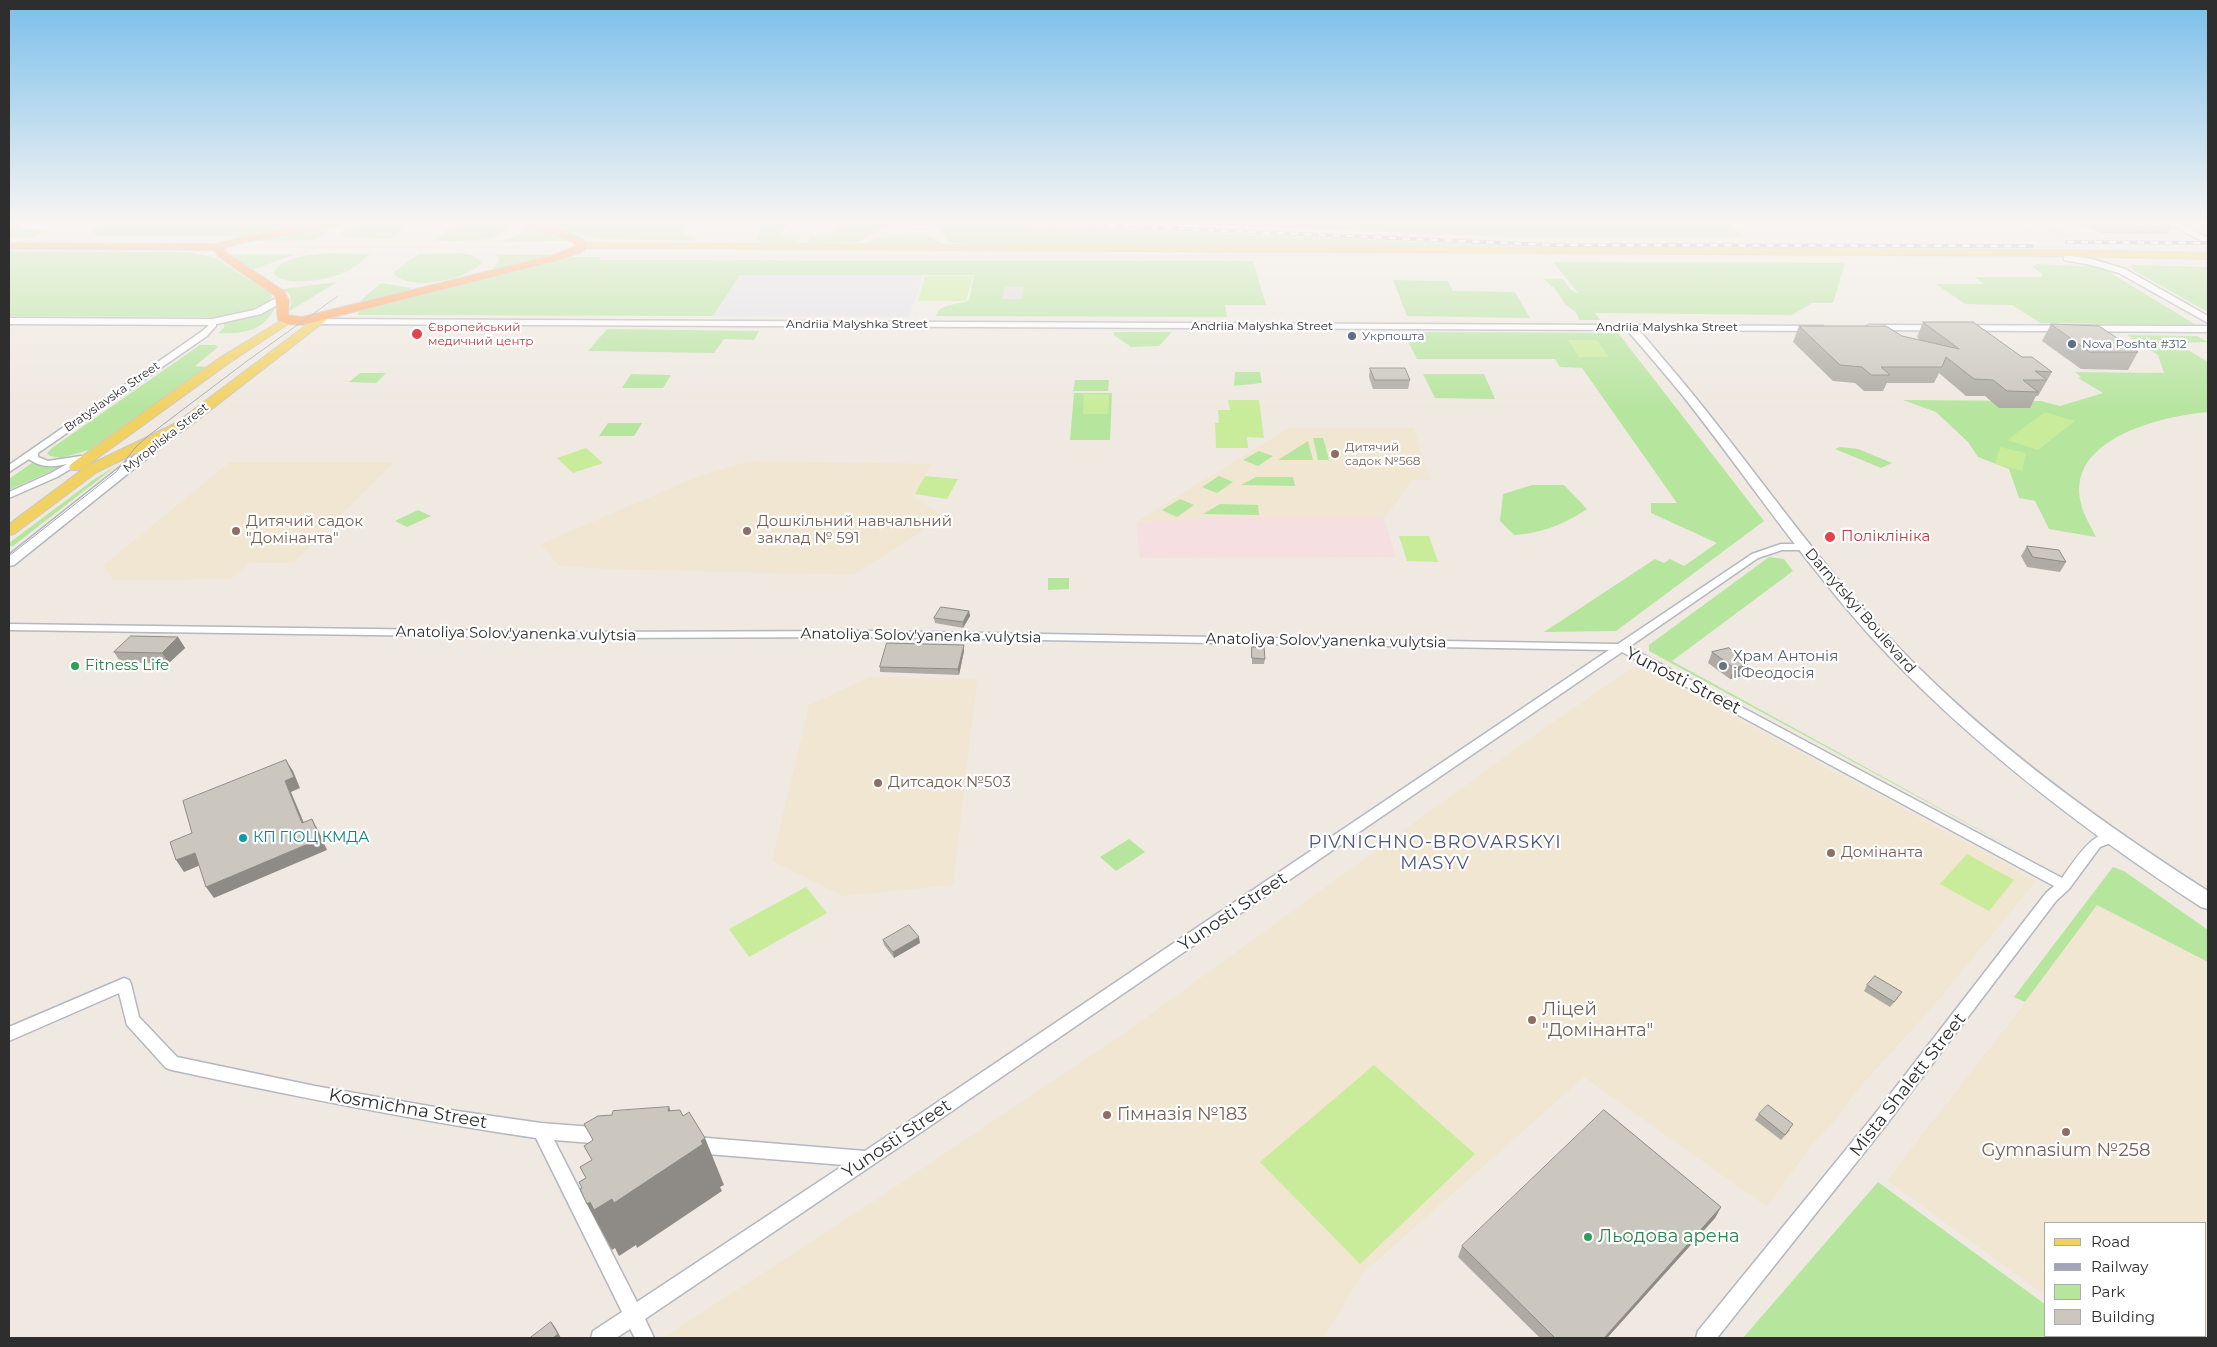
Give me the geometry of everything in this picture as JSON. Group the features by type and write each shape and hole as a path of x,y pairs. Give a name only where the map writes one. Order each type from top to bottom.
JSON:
{"highway":[{"path":"267,285 280,294 282,298 281,314 287,320 320,319 394,296 441,285"}],"main road":[{"name":"Myropilska Street","path":"180,426 320,319"},
{"path":"9,516 224,360 287,320"},
{"path":"9,531 89,458 180,426"}],"street":[{"path":"2146,285 2208,320"},
{"path":"9,321 212,322 257,312 282,298"},
{"name":"Andriia Malyshka Street","path":"320,319 1834,328"},
{"name":"Bratyslavska Street","path":"9,469 204,334 212,326 212,322"},
{"name":"Darnytskyi Boulevard","path":"1630,327 1687,394 1804,547 1877,634 1916,675 1984,736 2113,838 2208,901"},
{"path":"1854,328 2208,329"},
{"name":"Myropilska Street","path":"9,562 180,426"},
{"path":"34,452 33,458 37,462 61,462 89,458"},
{"path":"9,495 89,458"},
{"path":"1621,647 1754,556 1781,548 1804,547"},
{"name":"Anatoliya Solov'yanenka vulytsia","path":"9,628 580,635 897,635 1621,647"},
{"name":"Yunosti Street","path":"600,1338 1621,647 2064,885"},
{"name":"Mista Shalett Street","path":"1705,1338 1790,1235 1986,985 2051,897 2064,885 2096,844 2113,838"},
{"name":"Kosmichna Street","path":"9,1034 124,984 132,1020 172,1063 315,1093 456,1119 541,1131 618,1138"},
{"path":"541,1131 644,1338"},
{"path":"676,1143 867,1159"}],"shaded area":[{"path":"734,285 920,285 909,317 713,316"},
{"path":"1004,287 1024,287 1022,299 1002,299"},
{"name":"Дитячий садок №568","path":"1289,428 1414,428 1430,480 1412,480 1384,518 1219,517 1136,522"},
{"name":"Дошкільний навчальний заклад № 591","path":"750,461 931,464 913,496 944,517 853,575 559,566 541,544 697,477"},
{"name":"Дитячий садок \"Домінанта\"","path":"230,462 394,462 293,563 249,563 231,579 113,580 104,565"},
{"path":"1219,517 1384,518 1396,557 1140,558 1136,522"},
{"path":"1646,669 2036,881 1930,1010 1865,1081 1831,1125 1810,1147 1767,1207 1584,1077 1363,1273 1323,1338 663,1338 877,1199 1129,1030 1539,732 1629,670"},
{"name":"Дитсадок №503","path":"870,677 977,679 953,885 842,896 772,861 809,705"},
{"name":"Gymnasium №258","path":"2097,905 2208,962 2208,1338 2101,1337 2207,1337 2207,1222 2044,1222 2044,1295 1887,1180 2022,1007"}],"green space":[{"path":"9,285 257,285 270,293 272,297 269,302 257,310 222,317 9,316"},
{"path":"332,285 288,312 291,305 290,295 283,289"},
{"path":"379,285 392,285 411,288 412,290 358,303"},
{"path":"462,285 734,285 713,316 358,315 358,311"},
{"path":"923,285 971,285 966,301 918,301"},
{"path":"972,285 1260,285 1266,305 1225,305 1227,317 936,316 941,308 969,300"},
{"path":"1395,285 1450,285 1453,291 1515,292 1530,318 1407,316"},
{"path":"1550,285 1567,285 1571,290 1579,294 1572,285 1838,285 1833,303 1812,303 1792,315 1596,313 1593,310 1600,320 1579,320 1576,312 1565,304 1554,287"},
{"path":"1937,285 2130,285 2196,325 2040,323 2012,305 1965,304"},
{"path":"2160,285 2208,285 2208,312"},
{"path":"275,308 270,316 258,327 244,332 218,333 224,328 224,323 257,315"},
{"path":"607,329 759,331 754,340 724,339 714,353 588,351"},
{"path":"1114,332 1172,332 1159,346 1131,347 1114,335"},
{"path":"1403,332 1618,333 1764,521 1616,631 1544,632 1655,559 1664,563 1670,559 1684,566 1717,543 1651,513 1651,503 1677,503 1582,368 1560,367 1555,359 1417,359"},
{"path":"2127,335 2197,336 2208,342 2176,343 2208,362 2208,412 2189,414 2145,425 2123,434 2104,445 2089,460 2081,478 2080,499 2084,514 2096,537 2049,529 2035,501 2019,498 2009,469 1978,457 1968,442 1936,412 1903,400 2041,401 2060,406 2103,393 2078,378 2081,377 2075,372 2164,373 2158,355"},
{"path":"1568,340 1597,340 1609,357 1579,357"},
{"path":"200,345 215,345 218,347 195,366 206,367 89,450 61,458 50,456 47,453 52,448"},
{"path":"1235,372 1260,372 1262,383 1234,386"},
{"path":"360,373 386,373 376,383 349,382"},
{"path":"631,374 671,375 663,388 622,388"},
{"path":"1423,374 1484,374 1495,399 1435,398"},
{"path":"1075,380 1109,380 1108,391 1073,391"},
{"path":"1074,393 1112,393 1110,440 1070,440"},
{"path":"1084,394 1109,395 1108,414 1083,414"},
{"path":"1228,400 1259,400 1264,438 1247,437 1248,448 1216,448 1215,423 1219,423 1218,410 1230,410"},
{"path":"2045,412 2075,421 2038,450 2007,440"},
{"path":"608,423 642,423 634,436 599,436"},
{"path":"1313,438 1323,438 1329,460 1318,460"},
{"path":"1308,441 1313,460 1278,460"},
{"path":"1840,447 1858,449 1892,463 1881,468 1835,449"},
{"path":"2000,447 2026,453 2022,471 1995,464"},
{"path":"586,448 603,463 573,473 557,458"},
{"path":"1259,451 1273,456 1258,466 1243,460"},
{"path":"32,463 48,466 69,463 9,490 9,479"},
{"path":"116,466 13,546 9,546 9,543 96,478"},
{"path":"925,476 958,479 947,499 915,494"},
{"path":"1219,476 1233,482 1217,493 1202,487"},
{"path":"1256,477 1293,477 1295,486 1241,485"},
{"path":"1532,485 1564,485 1587,509 1569,520 1552,527 1514,535 1500,521 1503,494"},
{"path":"1180,499 1194,505 1177,517 1162,510"},
{"path":"1220,504 1258,505 1259,515 1203,514"},
{"path":"418,510 431,516 407,527 395,521"},
{"path":"1399,536 1429,536 1438,562 1407,561"},
{"path":"1769,557 1784,559 1793,571 1672,661 2038,862 1649,651 1649,645"},
{"path":"1048,578 1069,578 1069,589 1048,590"},
{"path":"1129,839 1145,852 1116,871 1100,857"},
{"path":"1967,854 2014,880 1989,911 1940,884"},
{"path":"2113,867 2124,871 2208,930 2208,962 2097,905 2025,1002 2014,997"},
{"path":"806,887 827,913 749,957 729,929"},
{"path":"1374,1065 1475,1154 1360,1264 1260,1162"},
{"path":"1878,1182 2044,1304 2044,1337 2092,1338 1743,1338"}],"building":[{"path":"1923,322 1973,322 2022,357 2032,357 2052,372 2035,371 2047,380 2023,380 2038,392 2007,391 1993,380 1974,379 1946,357 1942,367 1881,367 1890,375 1871,375 1862,367 1840,365 1799,326 1886,326 1902,336 1959,349"},
{"path":"2051,324 2099,326 2138,352 2090,352"},
{"path":"1370,368 1405,368 1410,380 1375,380"},
{"path":"2027,546 2059,550 2066,562 2033,557"},
{"path":"941,607 969,611 963,622 934,618"},
{"path":"131,636 178,637 162,653 114,652"},
{"path":"887,643 964,645 958,669 880,667"},
{"path":"1252,647 1264,647 1265,659 1252,658"},
{"path":"1729,648 1748,665 1734,668 1712,652"},
{"path":"286,760 294,777 285,781 302,823 312,819 320,839 206,887 195,853 176,860 170,842 192,833 183,801"},
{"path":"909,925 919,937 893,952 883,940"},
{"path":"1875,976 1902,992 1894,1002 1867,985"},
{"path":"1768,1105 1793,1124 1785,1135 1759,1114"},
{"path":"669,1107 668,1111 680,1110 683,1116 689,1112 705,1138 701,1141 703,1144 614,1203 612,1199 594,1210 590,1202 587,1204 579,1182 586,1178 580,1167 592,1160 584,1146 593,1140 584,1124 598,1116 612,1115 613,1111"},
{"name":"Льодова арена","path":"1604,1110 1721,1207 1604,1338 1555,1338 1462,1246"},
{"path":"551,1322 558,1334 553,1338 530,1338"}],"tram line":[{"path":"9,556 116,472 135,448 148,436 247,361 338,296"}],"place":[{"name":"Європейський медичний центр","path":"417,334"},
{"name":"Укрпошта","path":"1352,336"},
{"name":"Nova Poshta #312","path":"2072,344"},
{"name":"Дитячий садок №568","path":"1335,454"},
{"name":"Дитячий садок \"Домінанта\"","path":"236,531"},
{"name":"Дошкільний навчальний заклад № 591","path":"747,531"},
{"name":"Поліклініка","path":"1830,537"},
{"name":"Fitness Life","path":"75,666"},
{"name":"Храм Антонія і Феодосія","path":"1723,666"},
{"name":"Дитсадок №503","path":"878,783"},
{"name":"КП ГІОЦ КМДА","path":"243,838"},
{"name":"Домінанта","path":"1831,853"},
{"name":"Ліцей \"Домінанта\"","path":"1532,1020"},
{"name":"Гімназія №183","path":"1107,1115"},
{"name":"Gymnasium №258","path":"2066,1132"},
{"name":"Льодова арена","path":"1588,1237"}],"district":[{"name":"PIVNICHNO-BROVARSKYI MASYV","path":"1435,853"}]}
